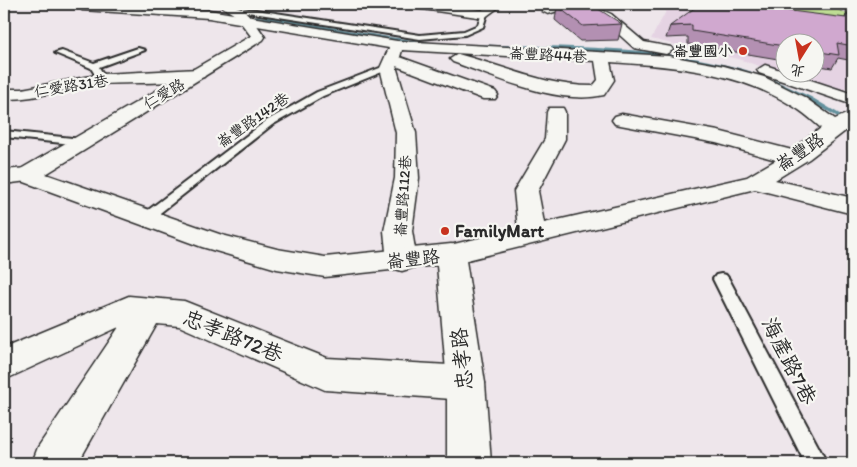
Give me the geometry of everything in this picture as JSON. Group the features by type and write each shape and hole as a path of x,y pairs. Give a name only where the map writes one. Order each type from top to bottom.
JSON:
{"street":[{"path":"124,4 236,9"},
{"path":"408,4 484,14 497,4"},
{"path":"91,6 200,14 236,9"},
{"path":"548,11 567,6 586,7 612,20 630,39 640,46 749,65 853,100"},
{"name":"崙豐路44巷","path":"236,9 392,58 422,42 602,58 668,61 724,71 758,81 842,124"},
{"name":"仁愛路","path":"15,176 82,142 258,37 236,9"},
{"path":"422,42 543,87 581,92 598,91 606,80 602,58"},
{"path":"392,58 489,95"},
{"name":"崙豐路112巷","path":"392,58 406,132 407,178 398,231 402,261"},
{"name":"仁愛路31巷","path":"4,94 22,94 98,72 135,79 198,74"},
{"path":"532,235 526,191 556,139 556,112"},
{"path":"622,120 718,137 795,158"},
{"name":"崙豐路","path":"15,176 212,240 286,261 325,267 402,261 451,254 755,182 795,158 842,124"},
{"path":"755,182 853,206"},
{"name":"忠孝路","path":"451,254 466,383 470,463"},
{"name":"忠孝路72巷","path":"4,364 129,308 184,314 325,374 466,383"},
{"path":"54,463 148,310"}],"lane":[{"path":"236,9 422,42 465,33 481,26 484,14"},
{"path":"59,53 98,72 141,50"},
{"name":"崙豐路142巷","path":"146,217 269,123 320,94 392,58"},
{"path":"4,134 82,142"},
{"name":"海產路7巷","path":"721,279 816,463"}],"shaded area":[{"name":"崙豐國小","path":"670,4 853,4 853,83 838,92 808,82 824,82 824,32 774,32 774,71 738,59 651,39"}],"green space":[{"path":"687,4 807,4 836,9 853,16 853,26"}],"building":[{"path":"700,4 736,4 846,18 846,15 853,16 853,46 837,43 839,55 824,53 824,32 774,32 774,44 692,31 692,25 670,26"},
{"path":"592,5 622,24 583,26 557,6"}],"waterway":[{"path":"22,4 92,7"},
{"path":"221,13 277,19 417,42 445,44"},
{"path":"466,45 578,48 654,54 692,59 762,77"},
{"path":"772,81 809,98 853,124"}],"place":[{"name":"崙豐國小","path":"743,51"},
{"name":"FamilyMart","path":"445,231"}]}
